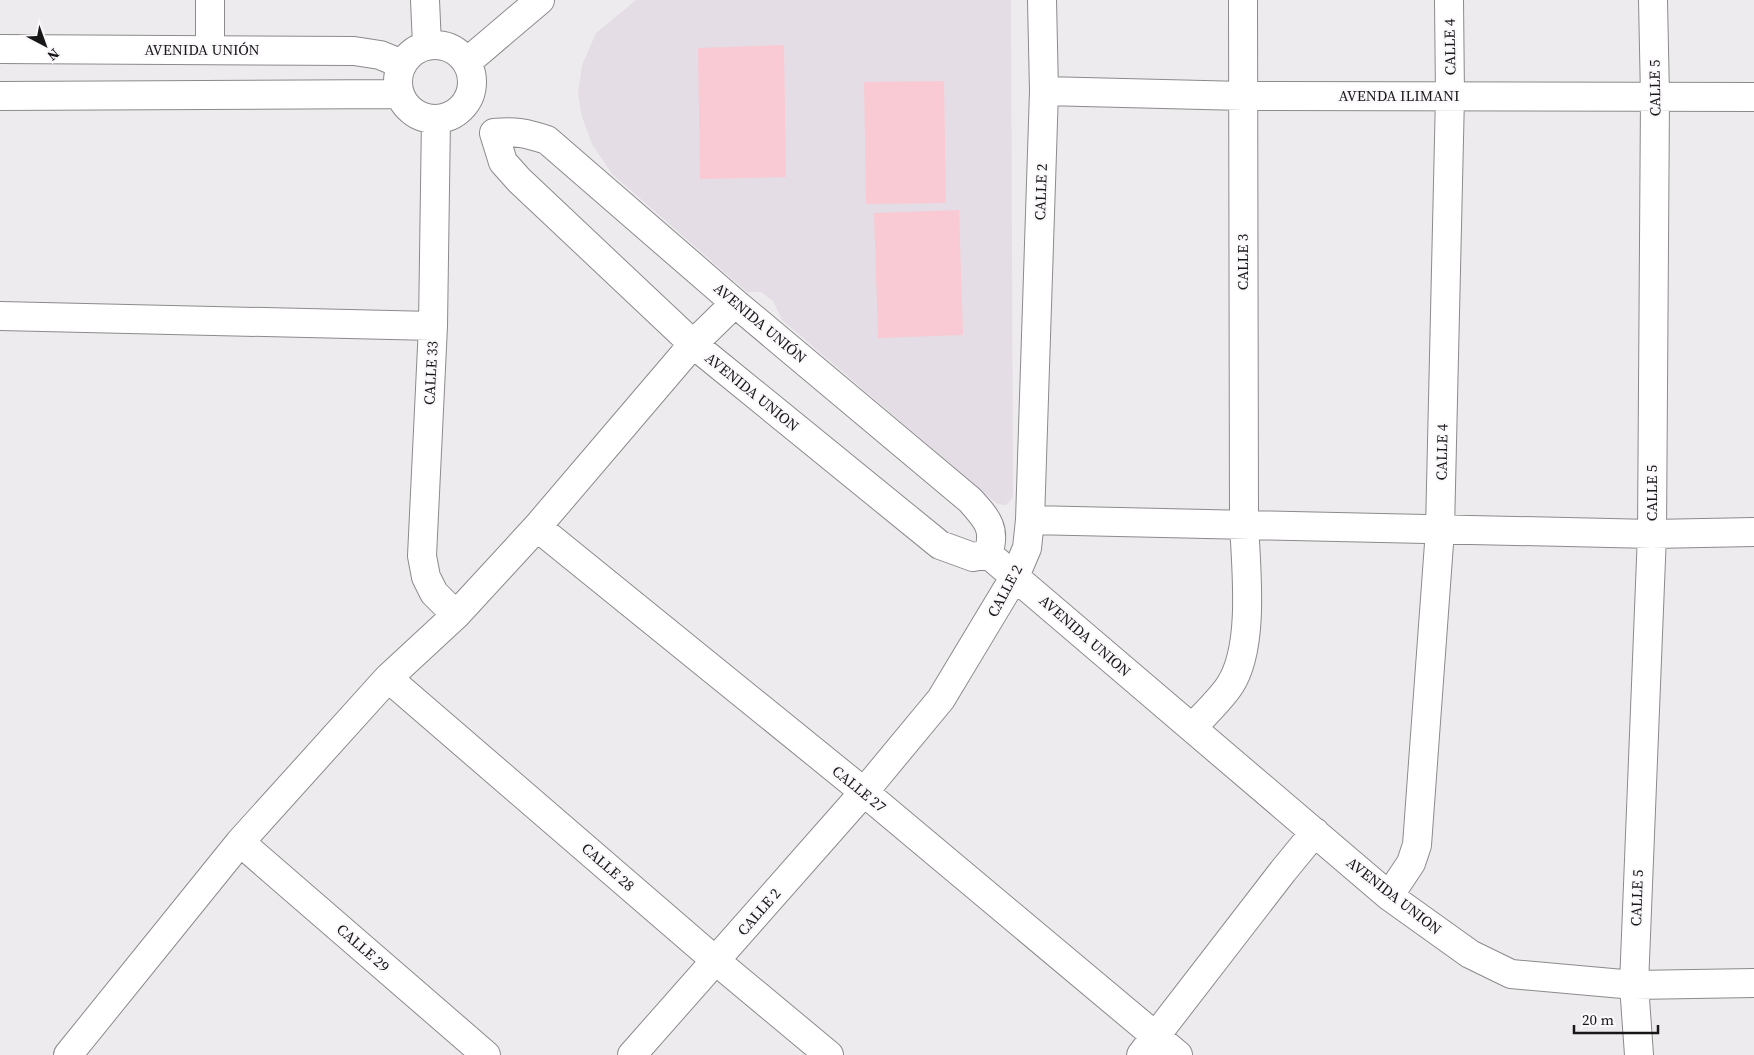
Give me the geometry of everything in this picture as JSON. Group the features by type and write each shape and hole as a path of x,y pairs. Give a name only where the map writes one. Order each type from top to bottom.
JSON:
{"street":[{"path":"210,0 210,50"},
{"path":"426,0 427,45"},
{"path":"467,62 540,0"},
{"name":"CALLE 2","path":"632,1055 864,792 941,699 1015,576 1026,548 1030,520 1044,91 1042,0"},
{"name":"CALLE 3","path":"1192,728 1230,685 1243,655 1247,606 1244,524 1243,0"},
{"name":"CALLE 4","path":"1389,896 1411,863 1417,845 1440,530 1450,96 1449,0"},
{"name":"CALLE 5","path":"1639,1055 1634,985 1652,534 1655,96 1653,0"},
{"path":"438,44 450,47 460,53 467,62 472,72 473,84 470,96 464,106 451,115 436,119 425,118 414,113 406,105 400,94 398,74 408,55 427,45 438,44"},
{"name":"AVENIDA UNIÓN","path":"0,49 354,51 380,55 402,64"},
{"name":"AVENDA ILIMANI","path":"1044,91 1243,96 1754,97"},
{"path":"0,96 400,94"},
{"path":"464,106 494,133"},
{"name":"CALLE 33","path":"436,119 433,326 422,556 426,577 434,593 456,615"},
{"name":"AVENIDA UNIÓN","path":"494,133 515,131 547,140 735,303 970,500 986,518 992,532 992,542 988,554"},
{"name":"AVENIDA UNION","path":"494,133 503,162 519,180 693,344 940,545 973,557 988,554 1389,896 1470,954 1511,974 1634,985 1754,983"},
{"path":"68,1055 240,842 388,678 456,615 537,527 693,344 735,303"},
{"path":"0,316 433,326"},
{"path":"1030,520 1652,534 1754,532"},
{"name":"CALLE 27","path":"537,527 864,792 1148,1046 1178,1055"},
{"name":"CALLE 28","path":"388,678 716,961 829,1055"},
{"path":"1148,1046 1315,832"},
{"name":"CALLE 29","path":"240,842 486,1055"}],"shaded area":[{"path":"636,0 1011,0 1013,497 1006,505 997,504 782,320 773,301 761,292 747,292 612,174 592,144 582,117 578,94 582,65 596,33"},
{"path":"784,45 786,177 700,179 698,48"},
{"path":"944,81 946,203 866,204 864,82"},
{"path":"959,210 963,335 878,338 874,213"}]}
